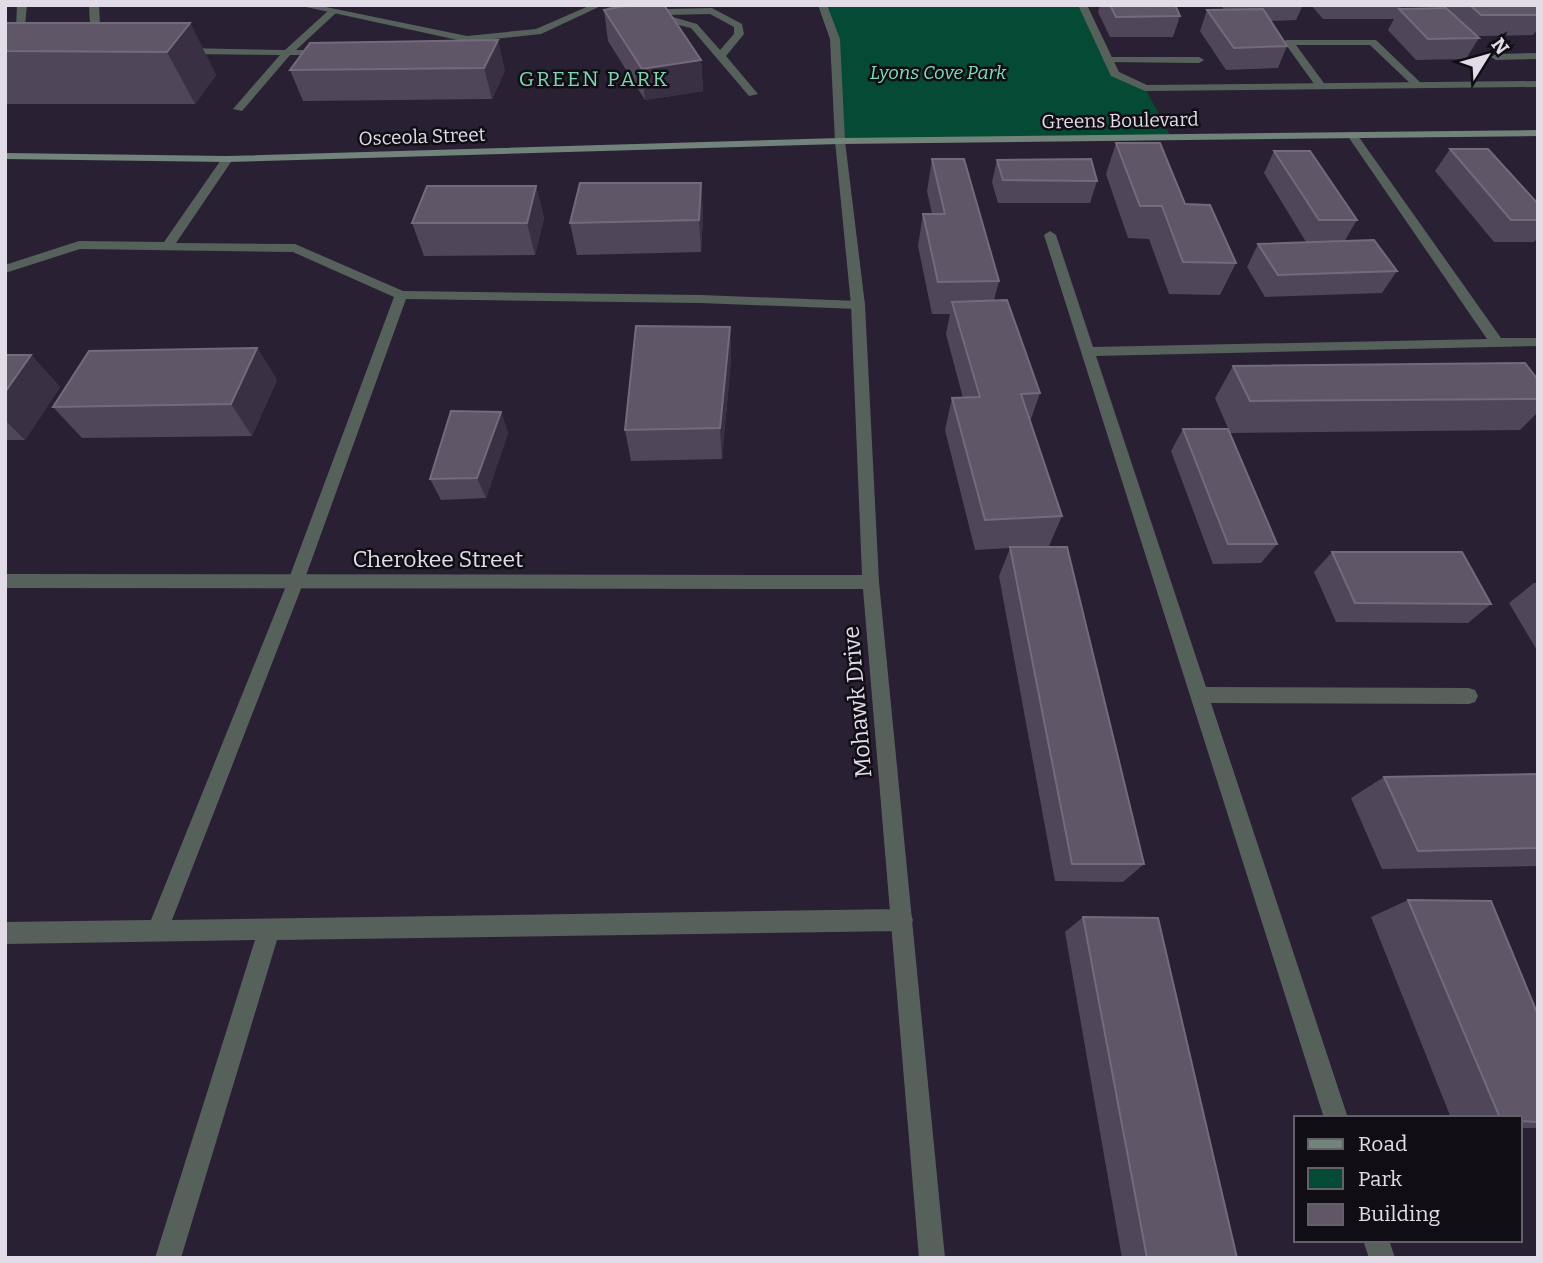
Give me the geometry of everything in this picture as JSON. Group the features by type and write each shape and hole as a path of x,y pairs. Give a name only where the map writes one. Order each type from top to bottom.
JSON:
{"street":[{"path":"22,5 15,54 110,51"},
{"path":"94,5 96,51"},
{"path":"300,5 467,39 538,32 601,5 645,12 694,26 753,94"},
{"path":"822,5 835,39 840,141"},
{"path":"1082,5 1115,74 1145,88 1538,84"},
{"path":"645,12 712,11 724,16 739,26 739,34 720,57"},
{"path":"238,109 288,52 332,12"},
{"path":"1321,86 1289,42 1373,41 1418,85"},
{"path":"165,51 343,53"},
{"path":"1496,57 1538,56"},
{"path":"1108,60 1199,60"},
{"name":"Greens Boulevard","path":"840,141 1538,134"},
{"path":"1352,135 1498,344"},
{"name":"Osceola Street","path":"5,156 227,159 840,141"},
{"name":"Mohawk Drive","path":"840,141 859,305 871,582 932,1258"},
{"path":"168,246 227,159"},
{"path":"1050,235 1335,1116"},
{"path":"5,268 79,245 295,248 401,295 701,299 859,305"},
{"path":"157,931 296,581 401,295"},
{"path":"1088,352 1538,342"},
{"name":"Cherokee Street","path":"5,580 871,582"},
{"path":"1199,695 1469,696"},
{"path":"5,933 902,920"},
{"path":"168,1258 270,929"}],"green space":[{"name":"Lyons Cove Park","path":"822,5 1082,5 1115,74 1145,88 1171,137 840,141 835,39"}],"building":[{"path":"630,5 664,5 701,60 642,69 604,10"},
{"path":"1110,5 1175,5 1180,16 1116,17"},
{"path":"1470,5 1537,5 1538,15 1481,15"},
{"path":"1446,8 1479,38 1428,39 1399,9"},
{"path":"1263,9 1287,46 1234,48 1207,10"},
{"path":"5,23 190,23 167,52 5,51"},
{"path":"498,40 484,68 290,70 310,43"},
{"path":"1116,143 1160,143 1185,204 1210,205 1236,263 1183,262 1162,206 1140,206"},
{"path":"1450,149 1488,149 1538,204 1538,220 1511,220"},
{"path":"1274,151 1310,151 1357,220 1319,220"},
{"path":"932,159 964,159 999,281 938,282 923,214 945,214"},
{"path":"1091,159 1097,181 1003,180 997,160"},
{"path":"580,183 701,183 699,220 570,223"},
{"path":"427,186 536,186 527,223 412,223"},
{"path":"1374,240 1397,271 1278,275 1258,244"},
{"path":"1007,300 1040,393 1021,394 1062,516 985,520 952,398 980,397 952,302"},
{"path":"636,326 730,327 720,428 625,430"},
{"path":"257,348 231,404 53,407 89,351"},
{"path":"5,355 31,355 5,392"},
{"path":"1525,363 1538,380 1538,399 1250,401 1233,366"},
{"path":"451,411 501,412 477,478 430,479"},
{"path":"1183,429 1228,429 1277,544 1228,544"},
{"path":"1010,547 1067,547 1144,864 1072,864"},
{"path":"1332,552 1462,552 1491,604 1355,603"},
{"path":"1538,774 1538,848 1418,851 1384,777"},
{"path":"1408,900 1491,901 1538,1015 1538,1122 1522,1121 1522,1116 1499,1116"},
{"path":"1083,917 1158,918 1237,1258 1147,1258"}],"district":[{"name":"GREEN PARK","path":"594,79"}]}
